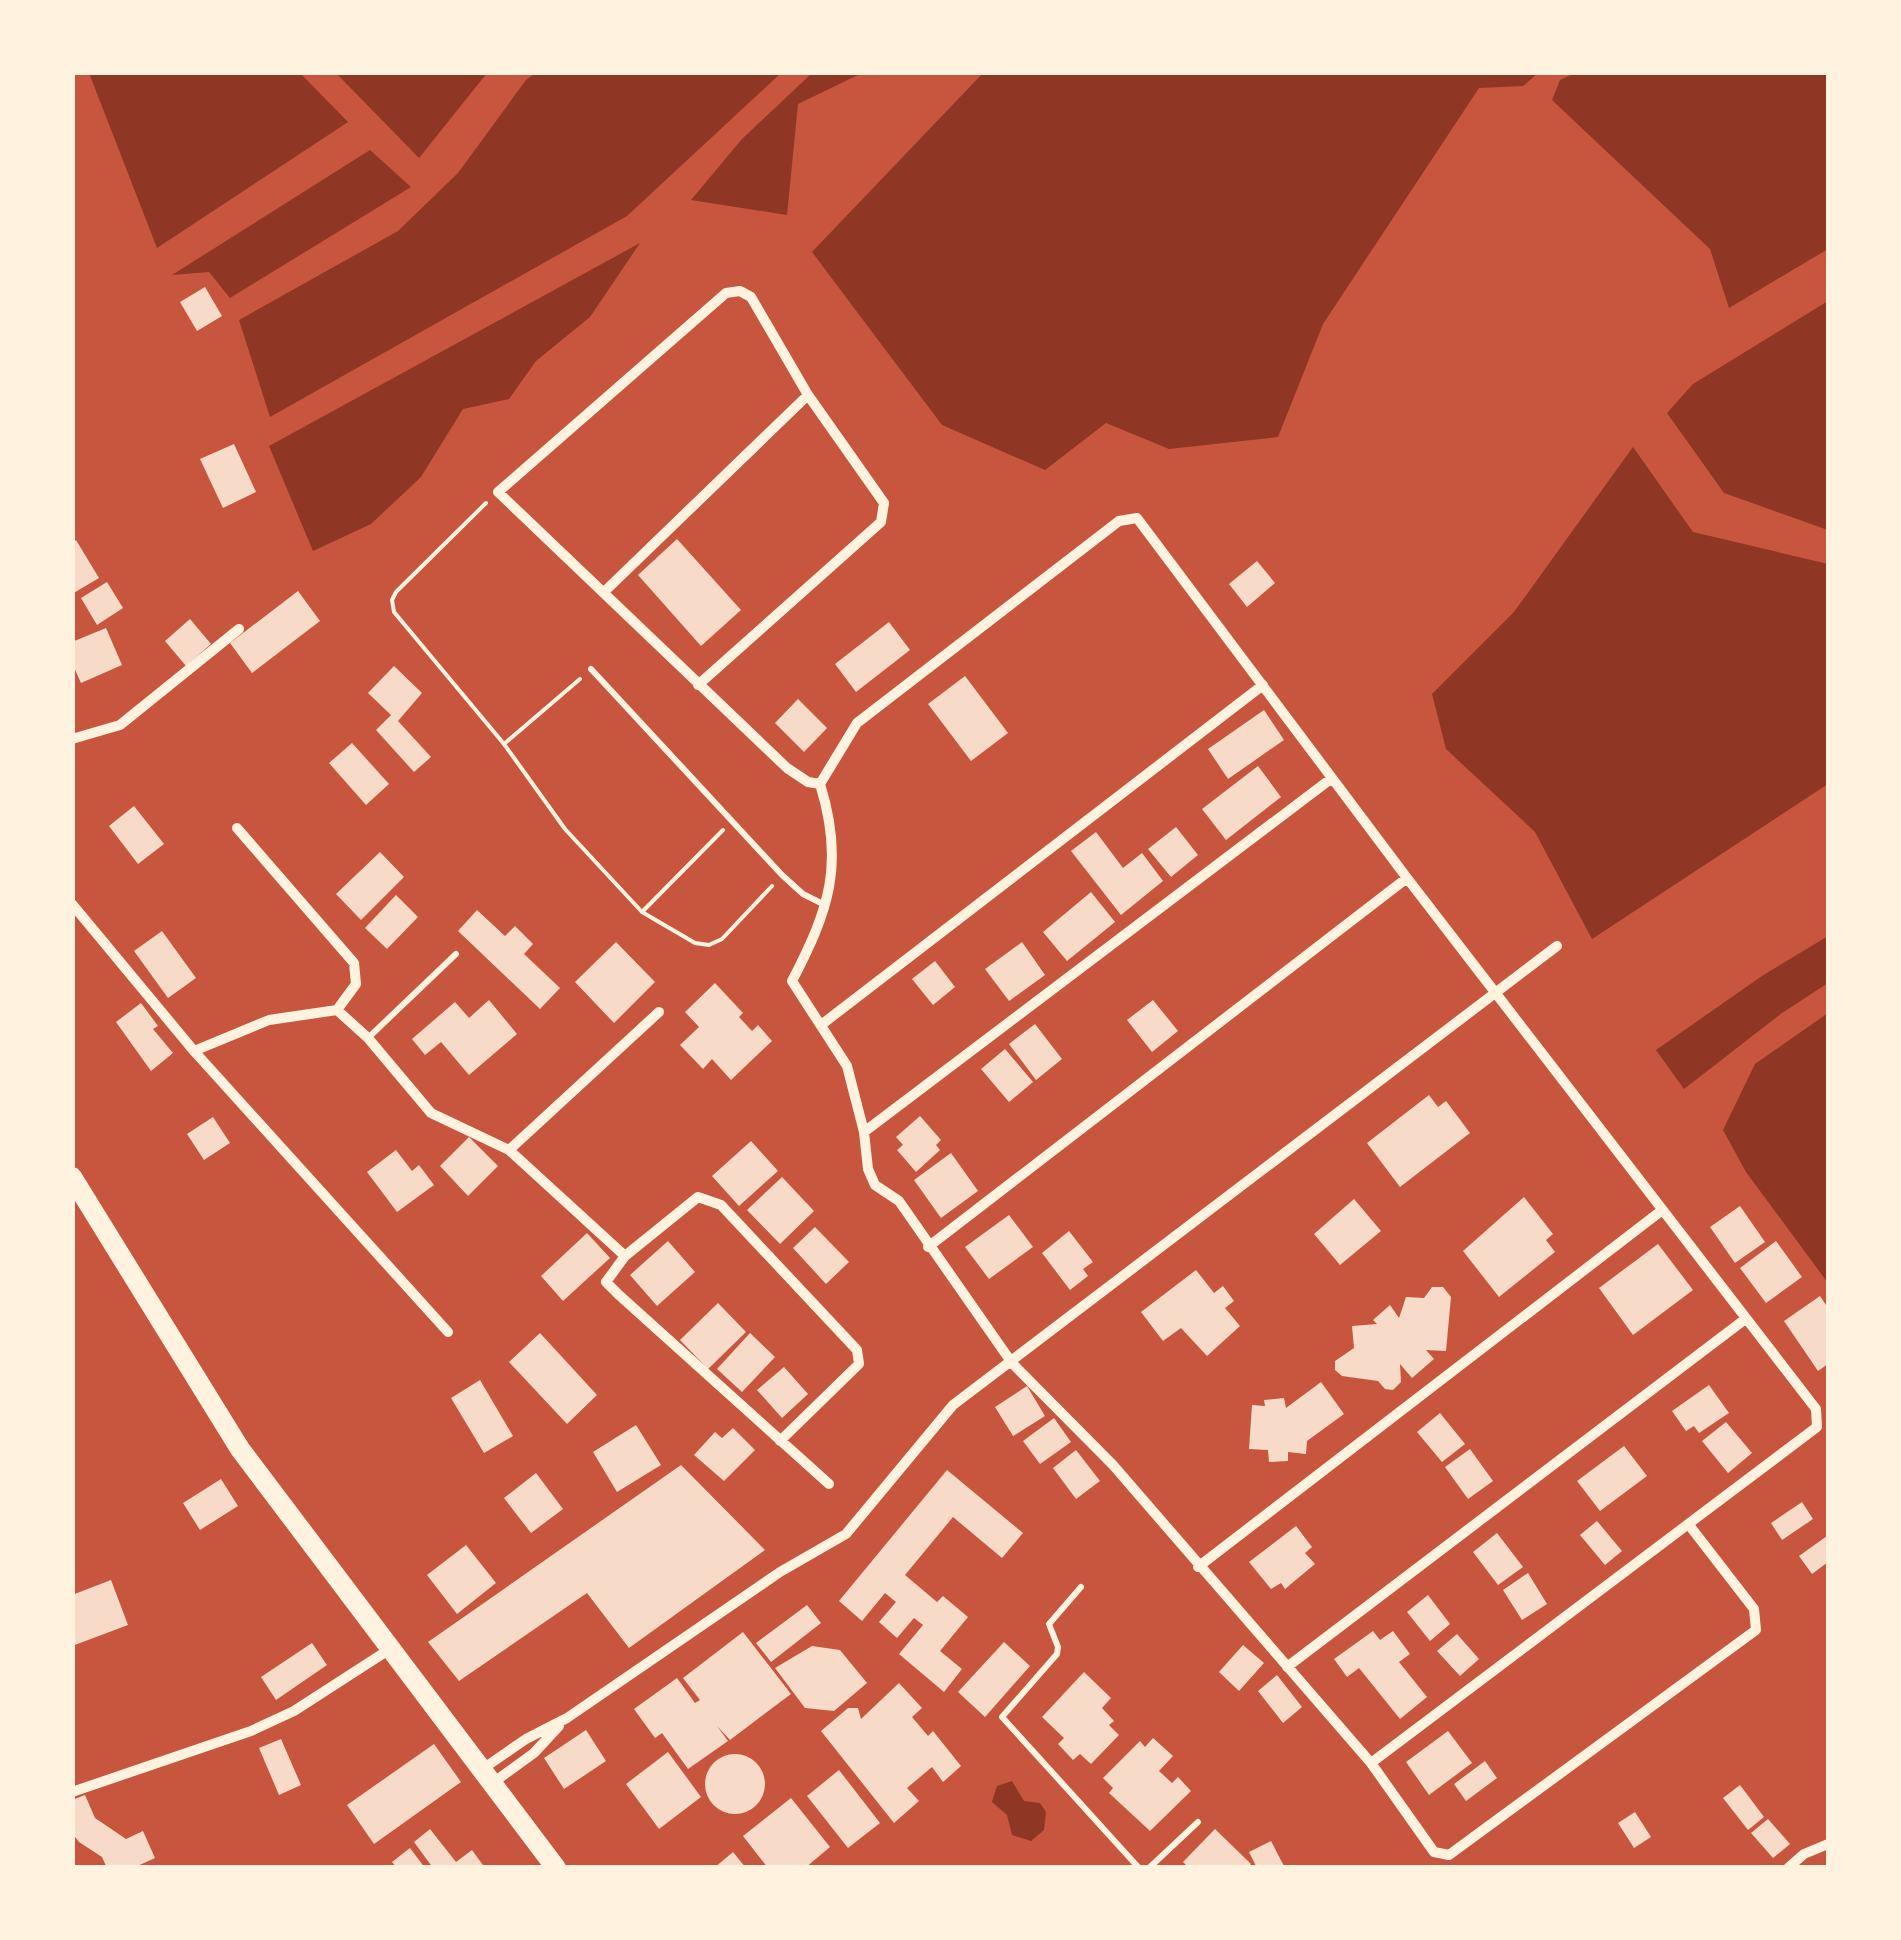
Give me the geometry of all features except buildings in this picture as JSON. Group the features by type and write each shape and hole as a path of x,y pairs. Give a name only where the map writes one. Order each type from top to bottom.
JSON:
{"main road":[{"path":"72,1177 240,1449 556,1868"}],"street":[{"path":"698,685 884,516 884,503 808,394 750,298 740,292 726,292 498,492 604,592 698,685 786,768 808,782 820,784"},
{"path":"604,592 808,394"},
{"path":"1370,1763 1817,1427 1816,1409 1744,1320 1136,518 1119,521 857,723 820,784 834,844 826,906 792,982 847,1066 864,1132 868,1169 876,1185 899,1201 1012,1362 1113,1465 1370,1763 1434,1852 1450,1855 1756,1630 1754,1608 1689,1525"},
{"path":"72,739 120,725 238,629"},
{"path":"821,1025 1263,686"},
{"path":"864,1132 1332,778"},
{"path":"194,1051 270,1020 337,1010 356,984 354,963 237,828"},
{"path":"928,1246 1407,878"},
{"path":"72,904 194,1051 448,1332"},
{"path":"489,1775 534,1753 567,1718 767,1580 846,1534 953,1405 1557,946"},
{"path":"337,1010 368,1038 431,1113 509,1150 625,1256"},
{"path":"509,1150 659,1012"},
{"path":"780,1441 860,1364 856,1350 712,1200 698,1197 625,1256 606,1282 780,1441 828,1484"},
{"path":"1198,1567 1661,1211"},
{"path":"1287,1667 1744,1320"},
{"path":"72,1792 252,1731 294,1711 391,1648"},
{"path":"1788,1868 1804,1854 1828,1844"}],"lane":[{"path":"591,669 782,875 803,894 826,906"},
{"path":"368,1038 456,954"},
{"path":"1081,1587 1049,1624 1057,1654 1002,1717 1138,1868"},
{"path":"1149,1868 1198,1822"}],"path":[{"path":"498,492 443,543 392,600 394,612 504,744 565,829 642,912 696,943 709,944 722,939 782,875"},
{"path":"504,744 591,669"},
{"path":"642,912 731,823"}],"shaded area":[{"path":"537,72 781,73 627,216 270,417 239,320 398,231 458,173 526,80"},
{"path":"983,72 1538,73 1523,86 1479,88 1323,324 1278,437 1169,449 1106,423 1045,470 942,425 812,252"},
{"path":"89,73 300,73 348,122 157,248"},
{"path":"336,73 487,73 419,158"},
{"path":"812,73 862,73 798,104 787,215 691,200 742,139"},
{"path":"1575,73 1828,73 1828,249 1729,308 1710,249 1552,100 1560,80"},
{"path":"370,150 411,187 230,298 209,272 172,275"},
{"path":"640,243 590,317 536,361 509,399 463,409 421,477 371,524 313,551 269,446"},
{"path":"1828,301 1828,530 1724,493 1667,413 1693,384"},
{"path":"1633,447 1693,532 1828,564 1828,784 1592,939 1535,832 1446,749 1432,694 1514,612"},
{"path":"1828,936 1828,983 1782,1013 1684,1089 1656,1050 1762,976"},
{"path":"1828,1013 1828,1283 1746,1172 1723,1130 1755,1064"},
{"path":"1012,1781 1024,1801 1040,1803 1046,1812 1044,1830 1031,1841 1012,1835 1007,1815 992,1802 997,1786"}]}
